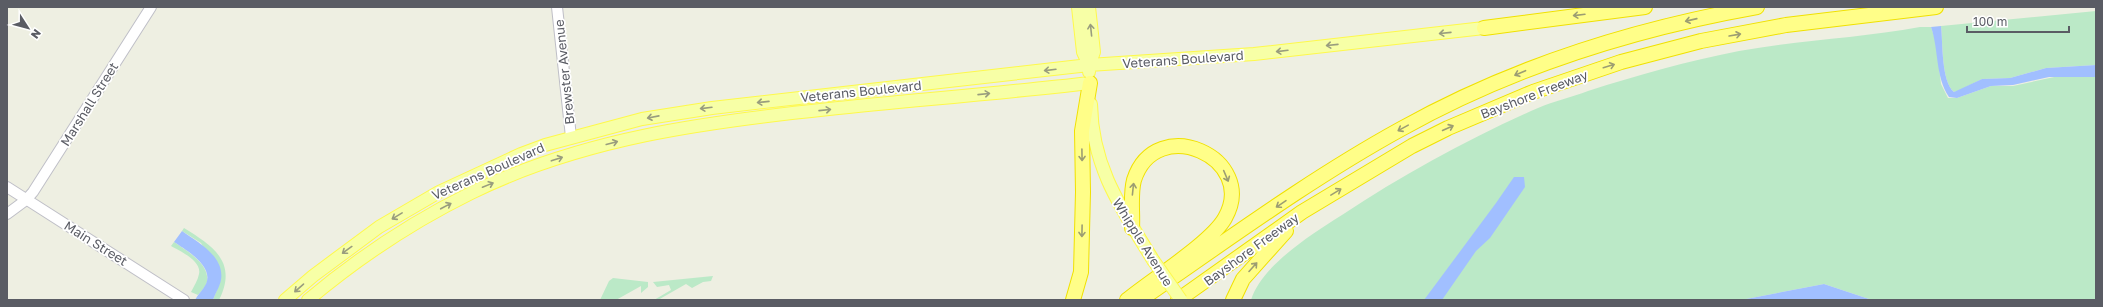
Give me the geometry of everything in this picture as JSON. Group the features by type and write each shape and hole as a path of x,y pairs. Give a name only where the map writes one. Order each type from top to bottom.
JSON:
{"highway":[{"path":"1484,28 1645,7"},
{"name":"Bayshore Freeway","path":"1140,300 1327,173 1364,150 1439,109 1524,71 1571,53 1654,28 1757,7"},
{"name":"Bayshore Freeway","path":"1179,300 1190,295 1302,212 1412,146 1448,128 1533,92 1580,75 1662,50 1786,25 1936,7"},
{"path":"1073,300 1081,272 1083,192 1082,131 1090,83"},
{"path":"1127,300 1200,243 1220,224 1228,211 1230,196 1229,182 1223,168 1213,157 1192,147 1175,146 1153,154 1141,166 1134,181 1132,228"},
{"path":"1233,300 1239,286 1248,274 1302,212"}],"main road":[{"name":"Whipple Avenue","path":"1078,7 1083,52 1089,65 1091,116 1095,148 1111,189 1132,228 1179,300"},
{"name":"Whipple Avenue","path":"1089,7 1094,52 1089,65"},
{"name":"Veterans Boulevard","path":"285,300 319,271 378,226 465,179 520,154 571,137 630,121 670,113 1089,65 1254,54 1484,28"},
{"path":"939,98 959,81"},
{"name":"Veterans Boulevard","path":"308,300 344,270 371,251 472,192 574,153 660,131 779,115 1090,83"},
{"path":"779,115 785,108 832,95"},
{"path":"371,251 378,226 403,231"}],"street":[{"name":"Marshall Street","path":"26,200 151,7"},
{"name":"Brewster Avenue","path":"557,7 571,137"},
{"name":"Main Street","path":"7,187 184,300"},
{"path":"7,214 26,200"}],"green space":[{"path":"2096,11 2096,65 2046,68 2010,78 1982,79 1954,92 1950,87 1945,71 1941,26"},
{"path":"1920,27 1931,27 1936,42 1941,84 1948,98 1957,98 1991,86 2013,86 2059,76 2096,77 2096,300 1872,300 1824,284 1741,300 1251,300 1257,287 1277,263 1317,231 1389,185 1438,157 1487,132 1544,106 1644,74 1739,51"},
{"path":"184,228 213,249 220,256 226,275 224,287 219,300 213,300 221,279 201,243 182,231"},
{"path":"174,242 196,259 205,269 207,282 205,287 198,295 191,292 197,281 199,269 190,257 171,246"},
{"path":"713,276 711,281 703,282 692,288 686,284 658,300 654,300 671,290 669,285 657,287 653,282"},
{"path":"613,278 648,282 648,287 641,293 641,286 616,300 600,300 609,281"}],"water":[{"path":"1941,26 1945,71 1950,87 1954,92 1982,79 2010,78 2046,68 2096,65 2096,77 2049,77 2013,85 1991,86 1957,98 1949,97 1941,80 1931,27"},
{"path":"1514,177 1524,177 1525,187 1490,238 1476,251 1442,300 1424,300 1496,203"},
{"path":"182,231 209,251 219,264 221,280 213,300 195,300 206,284 206,271 198,259 174,242"},
{"path":"1824,284 1872,300 1741,300"}]}
